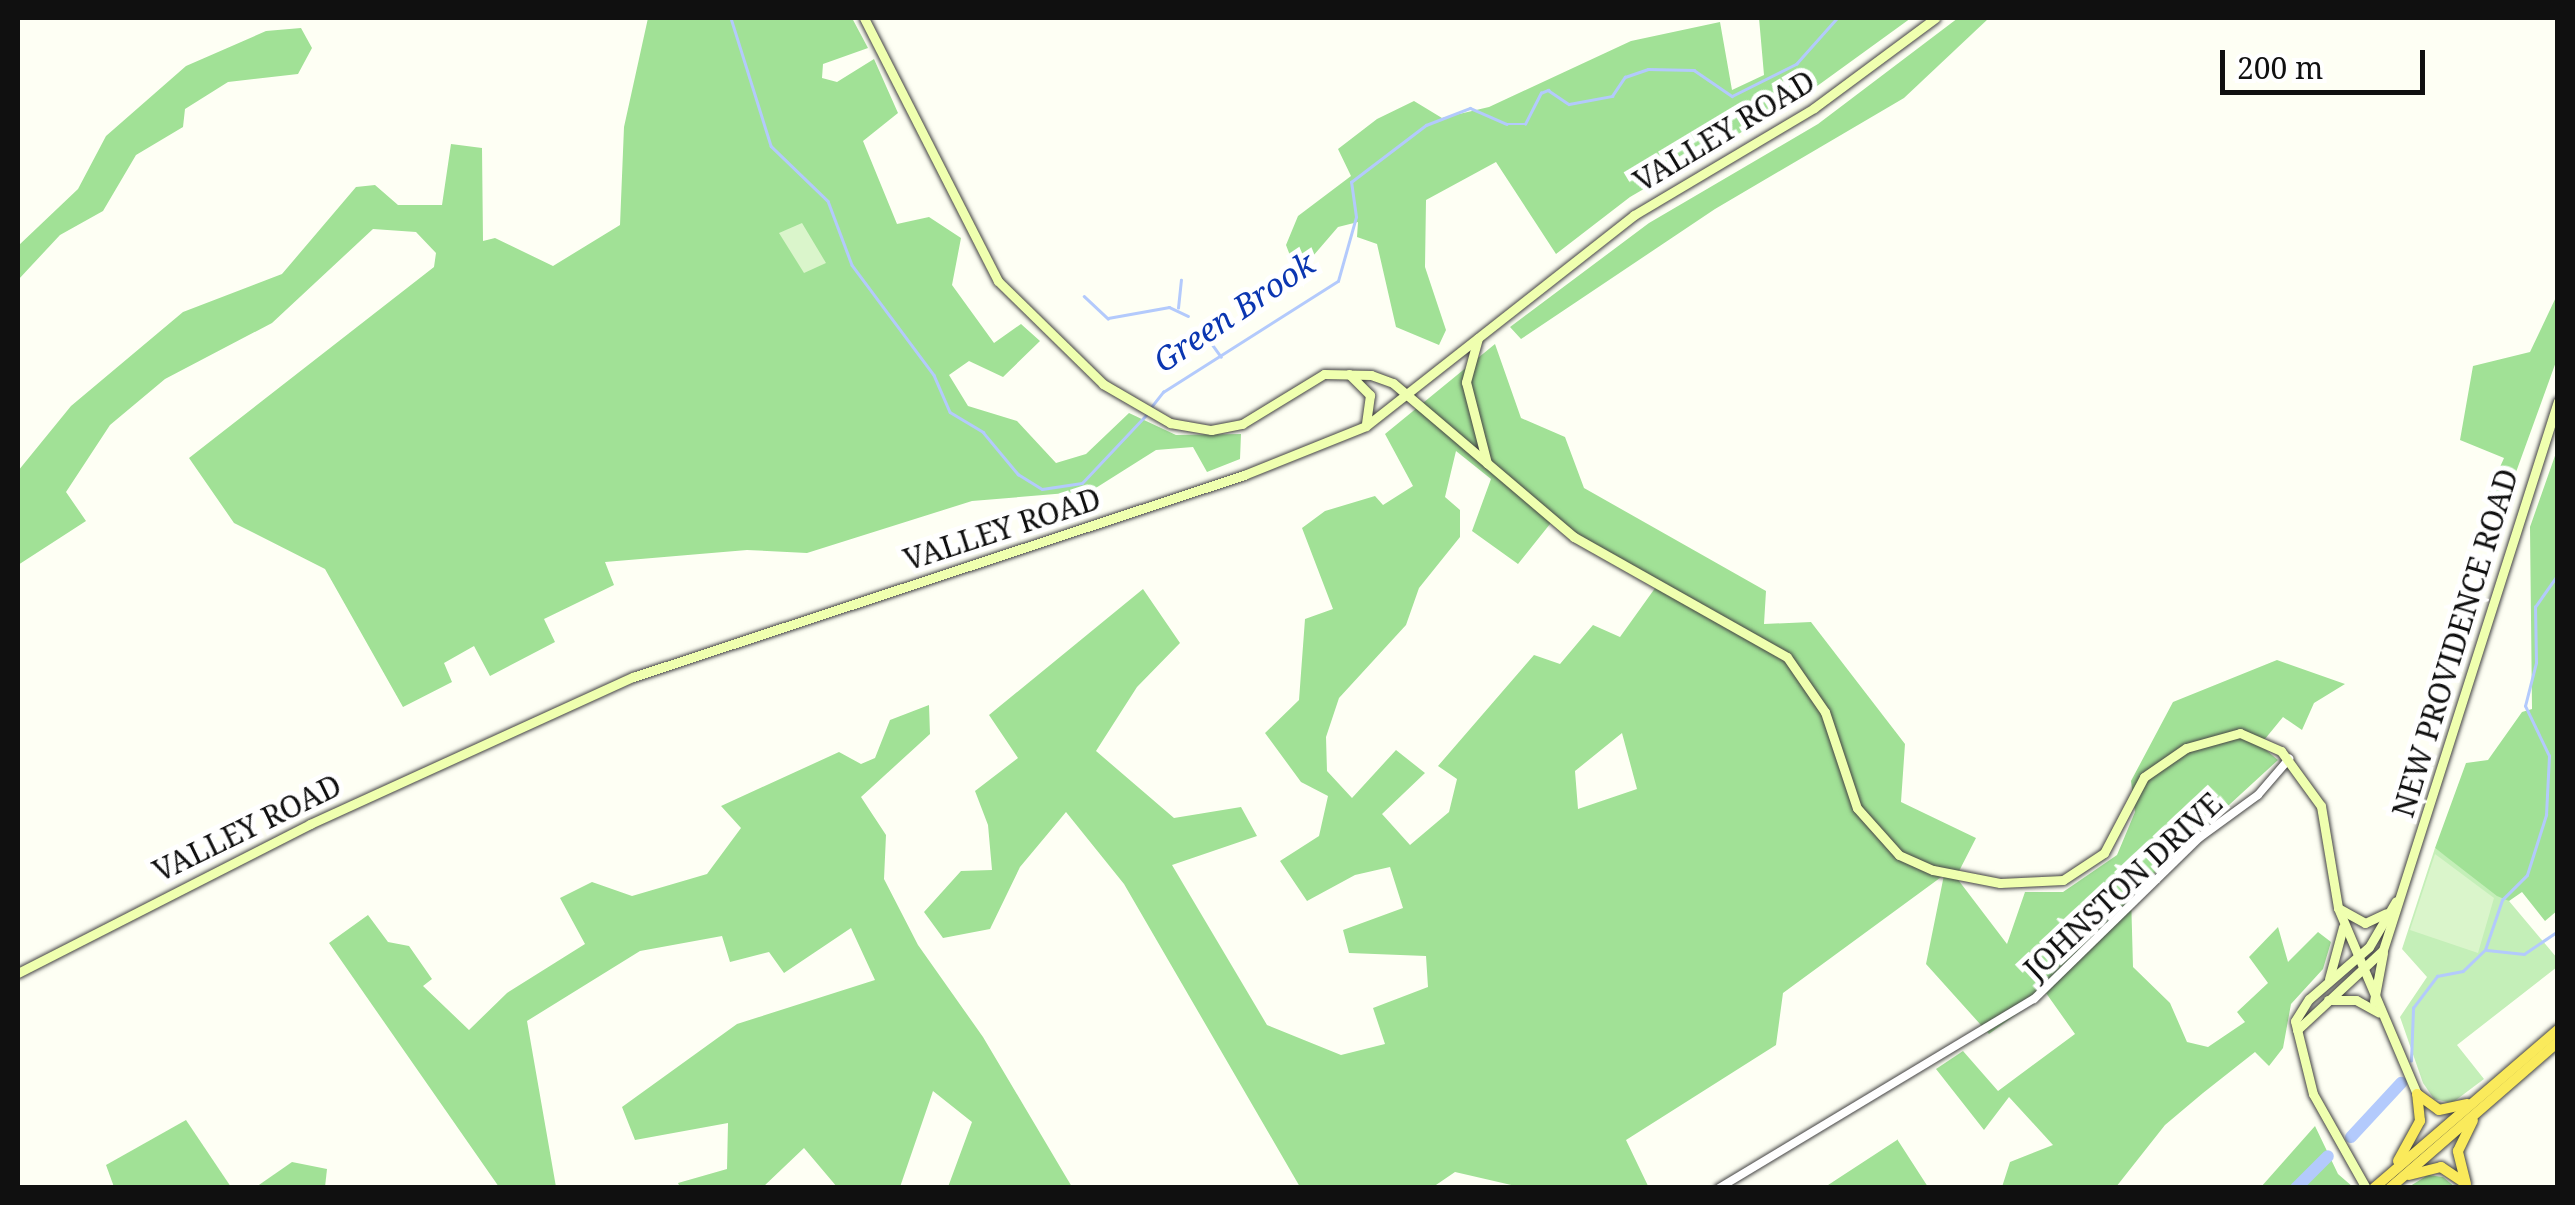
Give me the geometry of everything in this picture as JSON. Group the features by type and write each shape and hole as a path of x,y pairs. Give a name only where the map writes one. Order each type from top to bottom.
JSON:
{"highway":[{"path":"2395,1179 2558,1030"},
{"path":"2468,1186 2458,1151 2476,1106 2558,1042"},
{"path":"2417,1094 2439,1110 2476,1106"},
{"path":"2395,1179 2419,1124 2417,1094"},
{"path":"2367,1186 2433,1166 2468,1186"}],"main road":[{"path":"864,18 998,281 1064,351 1140,408 1185,428 1226,428 1313,378 1347,373 1383,378 1574,537 1787,657 1825,712 1857,808 1888,846 1933,870 2020,884 2063,880 2104,853 2144,777 2186,748 2240,732 2290,759 2324,814 2343,924 2378,1013 2417,1094"},
{"name":"VALLEY ROAD","path":"18,973 310,824 633,678 1244,475 1366,426 1480,333 1684,180 1814,108 1935,18"},
{"path":"1480,333 1466,382 1488,465"},
{"path":"1347,373 1370,395 1366,426"},
{"name":"NEW PROVIDENCE ROAD","path":"2297,1030 2383,950 2451,754 2494,586 2558,402"},
{"name":"NEW PROVIDENCE ROAD","path":"2297,1030 2301,1008 2357,959 2398,898"},
{"path":"2338,908 2365,922 2388,912"},
{"path":"2328,982 2343,924"},
{"path":"2374,1001 2383,950"},
{"path":"2326,1000 2356,1000 2378,1013"},
{"path":"2297,1030 2302,1065 2330,1128 2367,1186"}],"street":[{"name":"JOHNSTON DRIVE","path":"1719,1188 2034,999 2198,838 2258,795 2290,759"}],"green space":[{"path":"648,18 852,18 868,48 823,64 822,78 837,82 874,59 898,113 863,141 897,224 929,217 961,238 952,285 994,343 1021,324 1040,341 1003,377 969,361 949,375 968,406 1017,421 1056,463 1086,454 1129,413 1176,435 1241,434 1240,459 1207,472 1193,447 1156,450 1091,491 972,501 807,553 747,550 605,562 614,585 544,619 555,642 490,676 474,646 444,663 452,682 403,707 325,569 234,523 189,458 434,267 436,253 416,232 373,229 272,323 165,379 110,425 66,492 86,521 18,565 18,471 71,406 183,312 282,274 356,187 375,185 398,205 442,205 451,144 482,148 483,241 495,238 553,266 620,225 624,127"},
{"path":"1759,18 1911,18 1802,97 1630,197 1556,254 1496,162 1426,200 1425,267 1446,330 1439,345 1396,327 1377,244 1357,237 1358,222 1338,227 1307,263 1294,266 1286,245 1298,216 1351,176 1338,149 1377,119 1414,101 1442,118 1489,107 1631,41 1720,22 1732,90 1764,75"},
{"path":"1958,18 1989,18 1904,98 1715,209 1521,339 1510,327 1649,223 1818,124"},
{"path":"301,28 312,48 298,74 228,82 185,109 183,127 136,155 103,211 60,235 18,280 18,246 78,189 106,136 186,66 266,31"},
{"path":"802,223 826,263 804,273 779,233"},
{"path":"2557,295 2557,359 2503,508 2485,501 2504,458 2460,440 2473,366 2530,352"},
{"path":"1495,344 1521,418 1565,437 1584,488 1766,591 1764,624 1811,622 1905,744 1901,802 1976,838 1956,877 2007,944 2025,892 2063,892 2117,855 2135,812 2131,781 2173,702 2277,660 2345,684 2314,703 2302,730 2283,717 2260,745 2278,760 2131,895 2133,967 2170,1003 2187,1042 2208,1047 2245,1022 2237,1012 2268,983 2249,957 2278,927 2288,962 2318,932 2331,942 2323,969 2291,1004 2283,1048 2269,1066 2255,1052 2203,1093 2165,1125 2116,1187 2002,1187 2010,1162 2053,1145 2009,1097 1984,1130 1936,1069 1963,1051 1998,1091 2075,1034 2046,993 1989,1034 1926,964 1944,875 1783,993 1776,1045 1626,1140 1649,1188 1520,1187 1455,1172 1433,1187 1300,1187 1124,884 1066,812 1020,867 990,929 943,938 924,912 961,871 992,870 988,825 975,791 1018,758 989,715 1143,589 1180,643 1137,687 1096,751 1174,818 1241,807 1257,836 1172,865 1267,1025 1341,1055 1385,1044 1373,1008 1428,987 1426,956 1349,953 1343,930 1403,908 1390,867 1355,875 1307,901 1280,861 1319,836 1328,796 1301,782 1265,733 1299,700 1305,619 1333,609 1302,528 1325,511 1375,496 1383,505 1413,486 1385,434","holes":["1456,451 1491,479 1472,531 1518,564 1554,519 1658,584 1620,637 1593,625 1560,664 1534,655 1438,766 1457,779 1449,812 1410,845 1382,814 1425,773 1396,750 1352,798 1327,771 1326,737 1339,698 1406,625 1419,588 1460,537 1460,510 1445,497","1622,733 1637,789 1578,809 1575,771"]},
{"path":"2557,450 2558,910 2545,921 2522,892 2509,901 2497,896 2435,848 2466,763 2488,760 2522,712 2532,709 2530,527"},
{"path":"929,705 930,734 861,797 886,835 884,879 918,945 983,1037 1072,1187 948,1187 972,1122 933,1091 900,1187 837,1187 804,1148 763,1187 680,1187 678,1183 727,1169 728,1123 635,1140 622,1107 737,1024 875,980 851,928 784,973 769,952 730,962 722,936 640,951 527,1021 556,1187 499,1187 329,943 368,915 388,942 409,946 432,979 423,986 469,1030 507,993 585,944 560,898 592,882 632,896 707,874 741,828 721,806 839,752 861,764 875,758 890,720"},
{"path":"2435,848 2509,901 2557,958 2557,967 2457,1045 2484,1079 2452,1103 2434,1099 2423,1083 2400,1017 2427,977 2402,949"},
{"path":"2435,854 2494,898 2478,953 2410,930"},
{"path":"186,1120 231,1187 114,1187 106,1165"},
{"path":"2315,1126 2338,1174 2353,1187 2261,1187"},
{"path":"1897,1140 1928,1187 1825,1187"},
{"path":"292,1162 327,1169 325,1187 256,1187"},
{"path":"2428,1175 2443,1177 2455,1187 2407,1188"}],"waterway":[{"name":"Green Brook","path":"731,18 771,146 828,201 852,265 934,375 950,412 983,432 1018,474 1042,489 1082,483 1148,413"},
{"name":"Green Brook","path":"1152,406 1163,392 1338,281 1356,217 1351,182 1426,125 1470,108 1507,124 1525,124 1541,93 1548,90 1569,104 1612,96 1625,77 1648,69 1694,70 1732,96 1796,64 1837,18"},
{"path":"1178,308 1181,280"},
{"path":"1084,296 1108,318 1169,307 1188,316"},
{"path":"1204,333 1221,356"},
{"name":"Green Brook","path":"2411,1061 2413,1008 2437,976 2463,971 2485,950 2502,900 2527,875 2546,815 2549,756 2525,706 2536,663 2535,607 2557,575 2558,493"},
{"path":"2487,950 2524,954 2558,931"},
{"name":"Green Brook","path":"2351,1137 2401,1083"},
{"name":"Green Brook","path":"2296,1188 2328,1156"}]}
